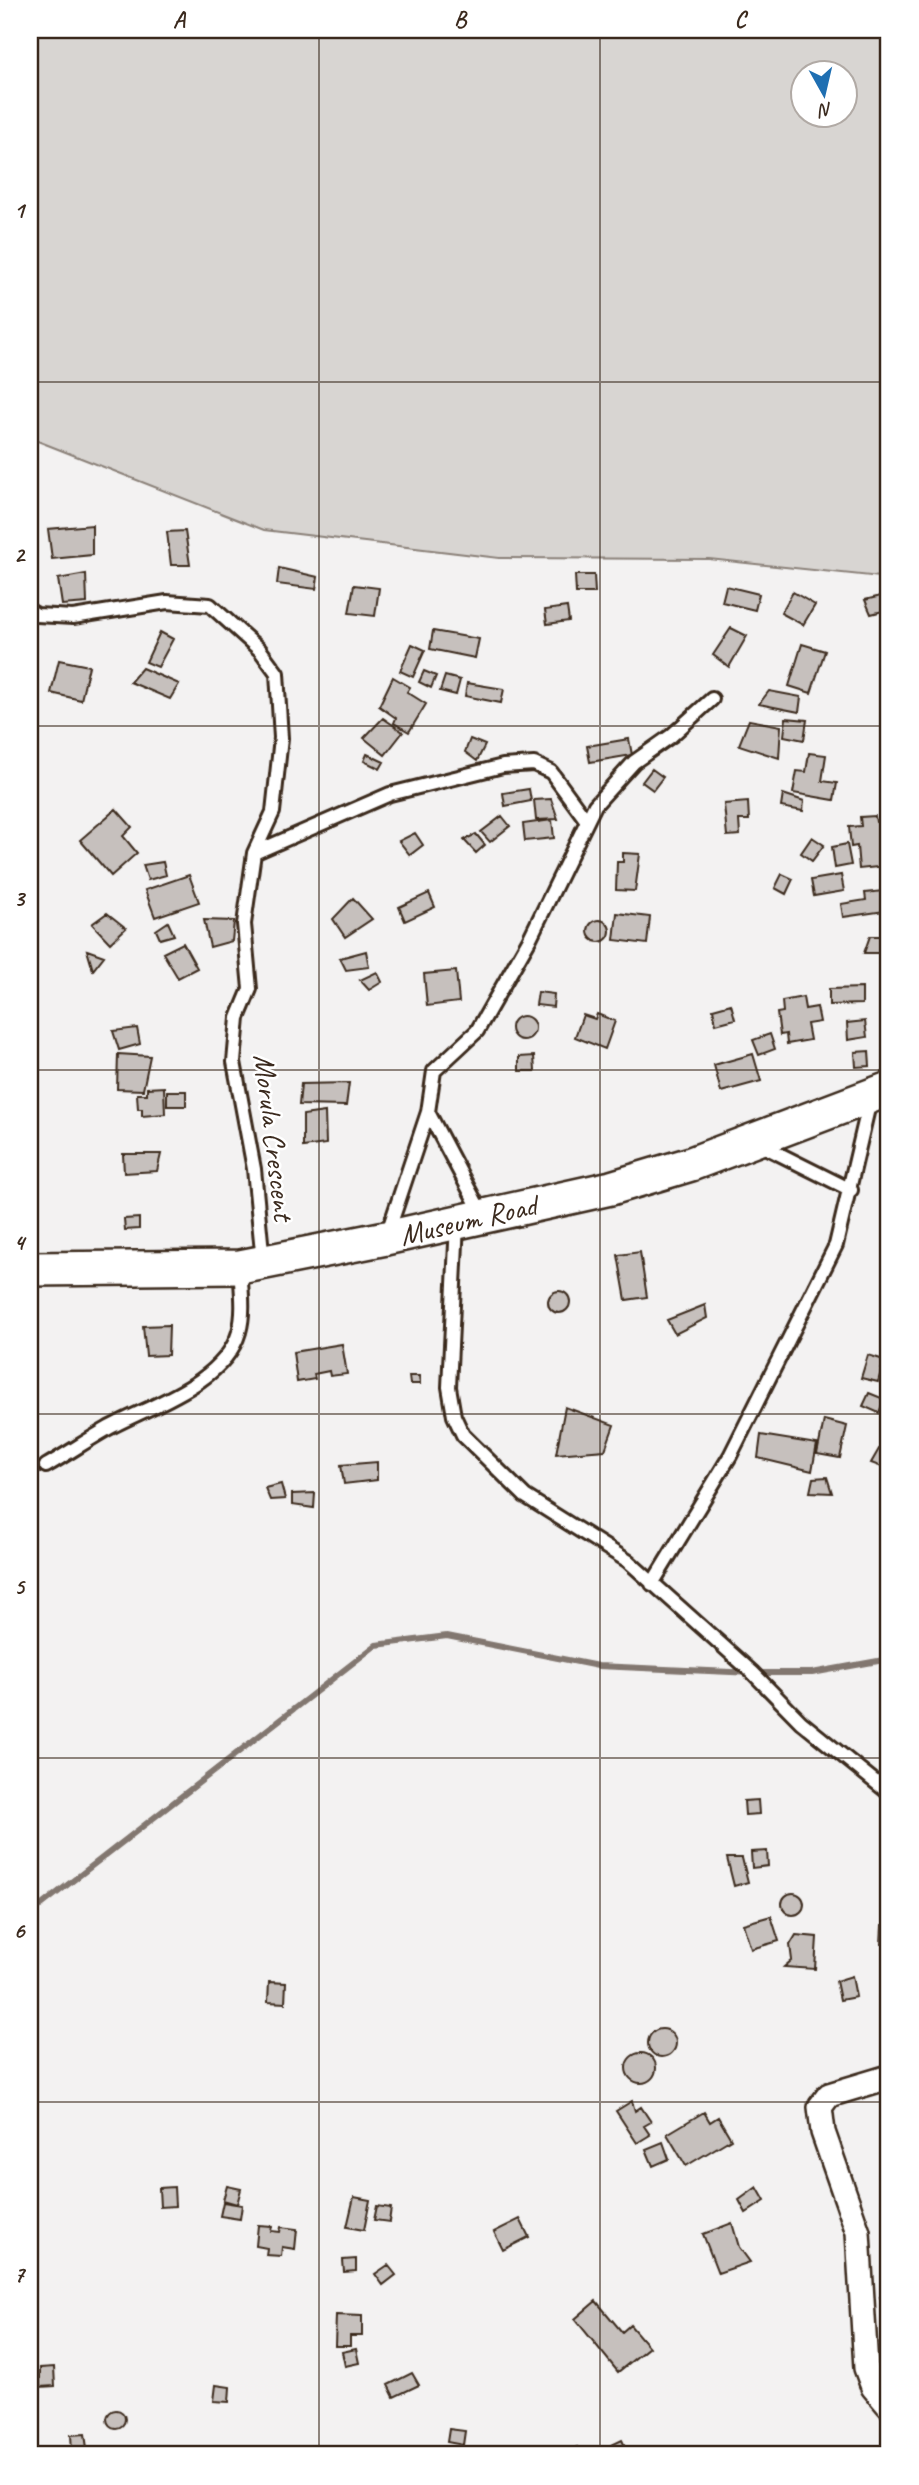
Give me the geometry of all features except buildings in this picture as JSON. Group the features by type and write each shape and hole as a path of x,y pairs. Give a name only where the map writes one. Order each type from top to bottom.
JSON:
{"street":[{"name":"Museum Road","path":"30,1269 252,1265 386,1238 611,1188 755,1142 880,1092"},
{"path":"889,2077 829,2095 820,2107 823,2132 858,2232 866,2368 873,2387 889,2406"}],"lane":[{"name":"Morula Crescent","path":"30,611 37,615 73,617 167,602 209,605 260,650 277,673 281,738 273,812 254,853 244,924 250,989 239,1018 234,1062 254,1169 252,1265 242,1300 239,1333 227,1353 197,1383 166,1402 109,1428 47,1466"},
{"path":"386,1238 428,1112 434,1070 477,1031 529,940 595,805 634,762 671,736 712,699"},
{"path":"254,853 390,793 503,766 534,764 551,772 587,821"},
{"path":"652,1584 730,1456 835,1245 880,1092"},
{"path":"428,1112 470,1220 449,1387 454,1416 463,1435 524,1496 584,1531 628,1561 753,1672 801,1722 889,1793"},
{"path":"755,1142 851,1190"}],"shaded area":[{"path":"30,30 889,30 889,578 709,559 499,558 264,530 30,438"}],"waterway":[{"path":"30,1914 376,1645 447,1636 598,1666 753,1673 812,1673 889,1659"}]}
